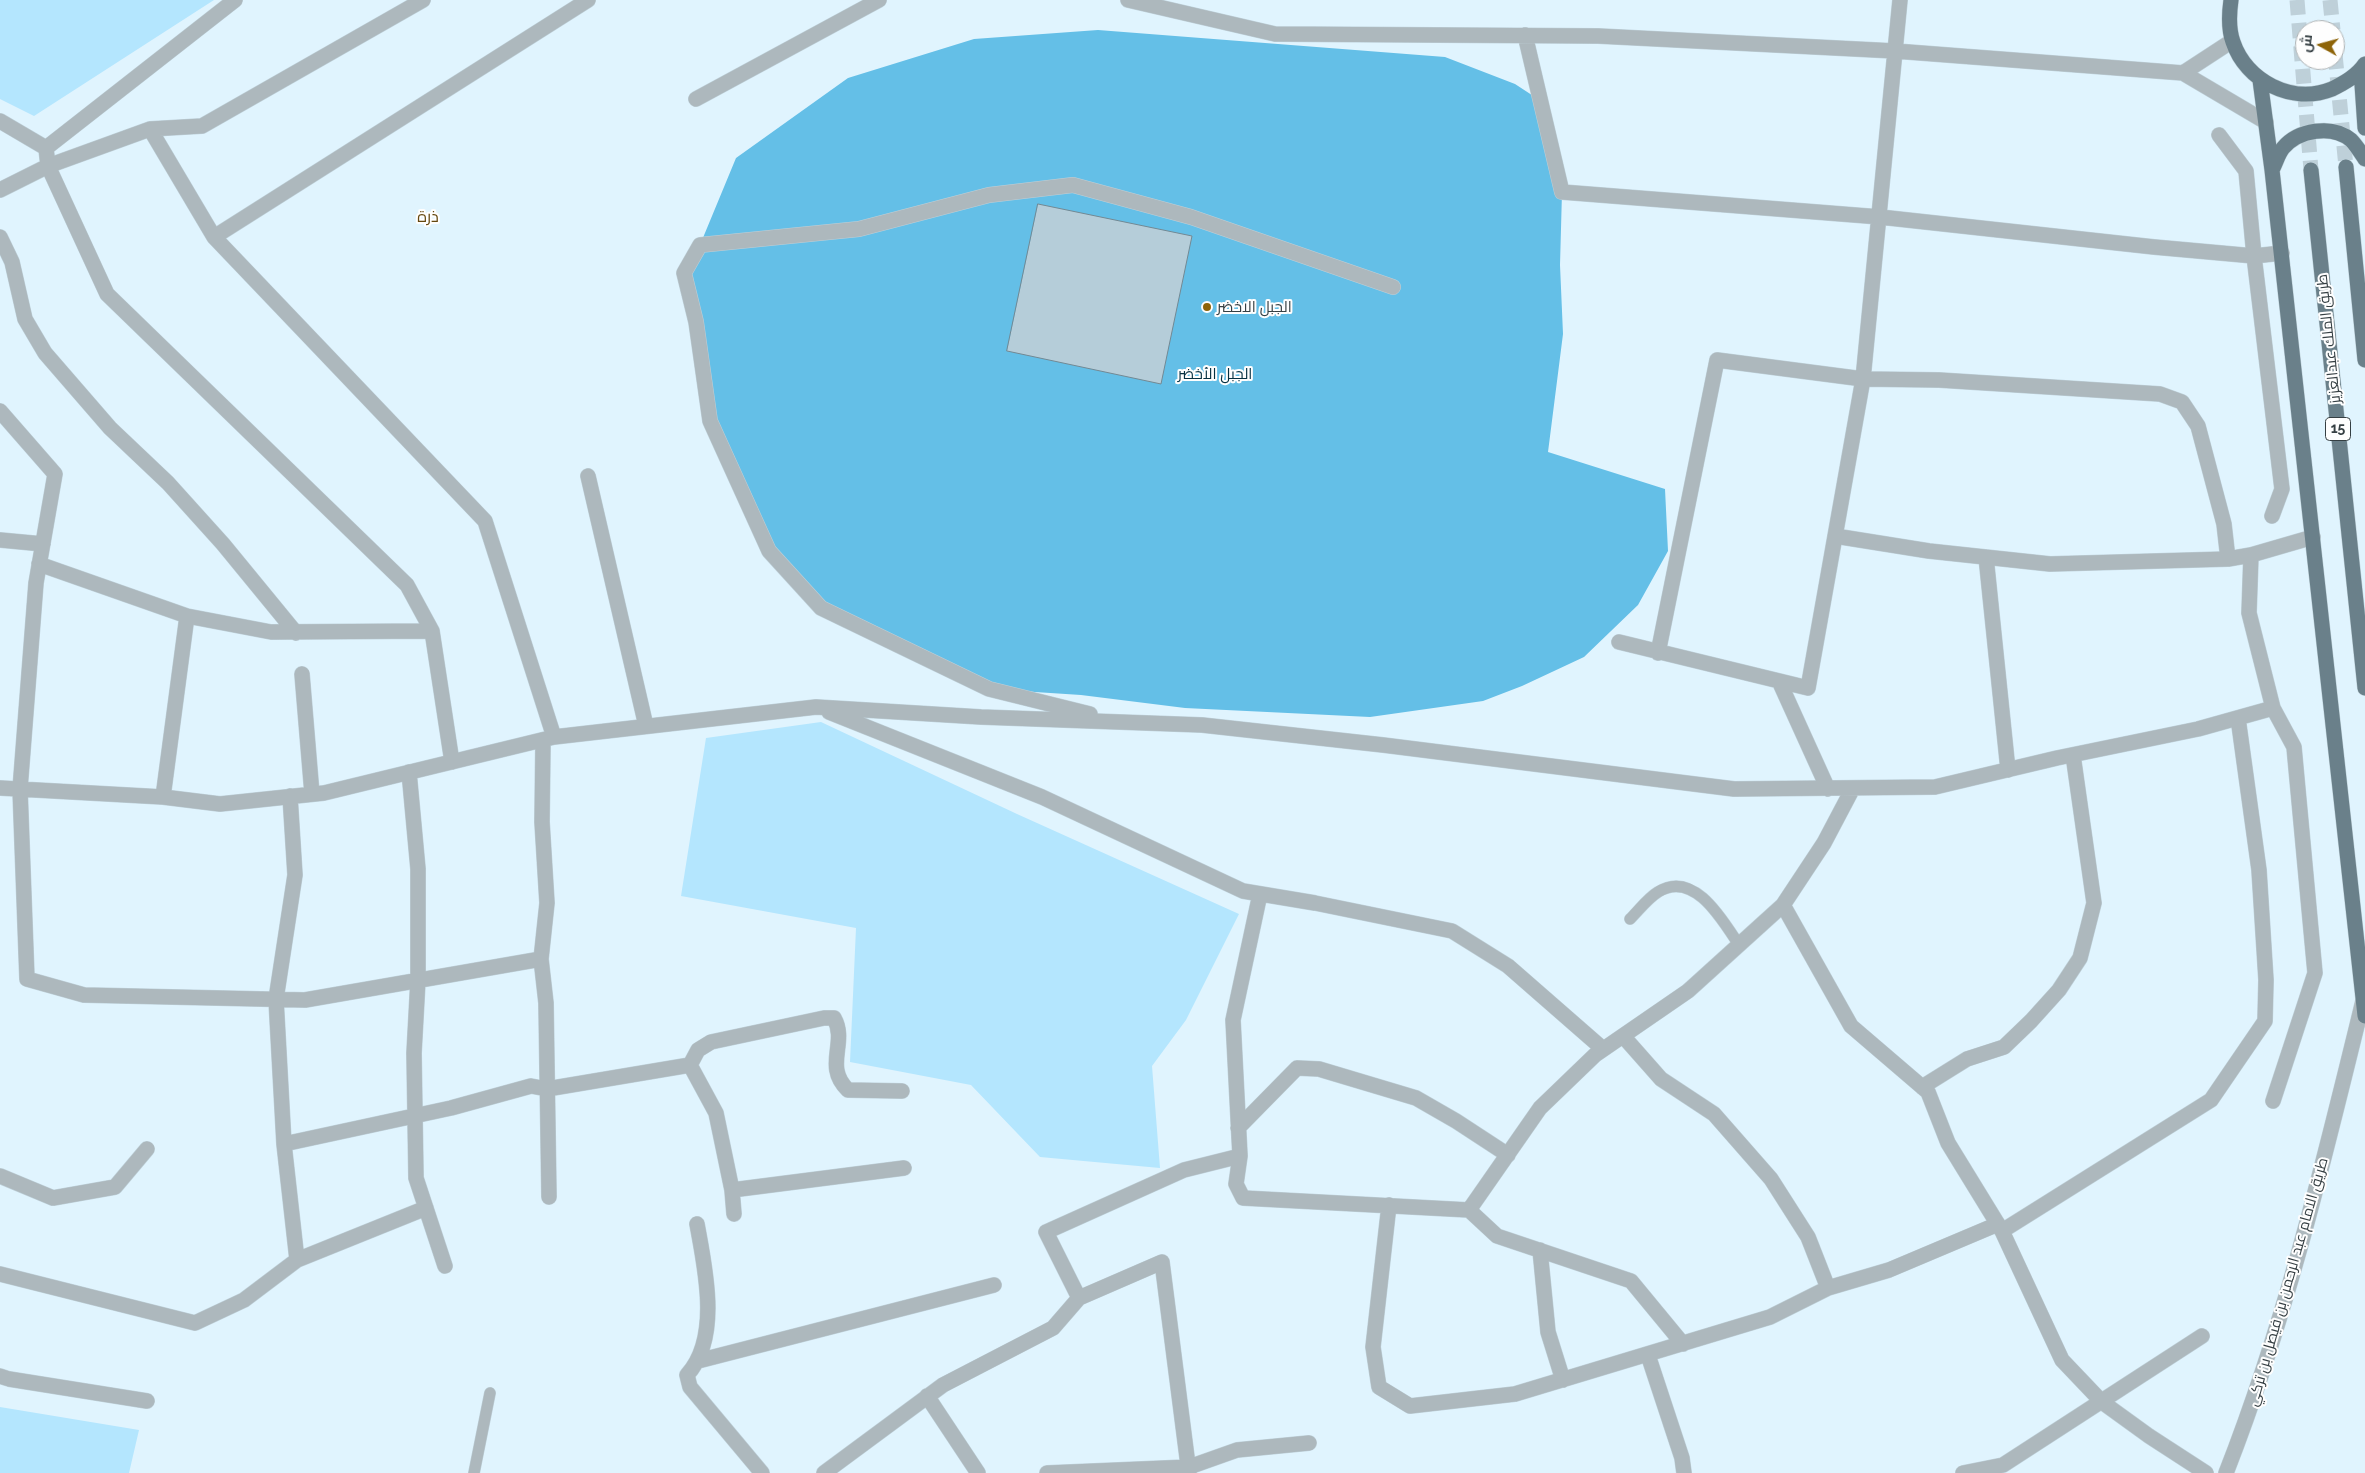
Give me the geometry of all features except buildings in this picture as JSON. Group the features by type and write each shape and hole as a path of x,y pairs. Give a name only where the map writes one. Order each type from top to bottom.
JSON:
{"highway":[{"path":"2231,0 2229,18 2232,42 2244,63 2260,80 2280,90 2302,94 2324,92 2344,84 2363,67"},
{"path":"2363,67 2365,128"},
{"path":"2260,80 2282,253 2364,1008"},
{"path":"2272,170 2283,148 2305,133 2324,130 2342,134 2352,141 2365,160"},
{"path":"2346,168 2365,360"},
{"name":"طريق الملك عبدالعزيز","path":"2311,170 2365,688"}],"street":[{"path":"46,148 235,0"},
{"path":"0,190 48,166 150,129 202,126 423,0"},
{"path":"214,237 588,0"},
{"path":"696,99 879,0"},
{"path":"1128,0 1275,34 1598,36 1895,51 2183,73 2266,122"},
{"path":"1618,642 1808,688 1863,379 1900,0"},
{"path":"1525,35 1562,192 1880,217 2254,256 2282,253"},
{"path":"2183,73 2232,42"},
{"path":"0,121 46,148"},
{"path":"150,129 214,237 485,521 548,738 542,822 547,903 541,959 546,1004 549,1197"},
{"path":"2219,135 2246,171 2254,256 2282,489 2272,516"},
{"path":"46,148 48,166 107,294 407,585 432,631 452,762"},
{"path":"1121,722 989,689 847,621 821,608 769,551 710,421 696,322 684,273 700,245 859,229 989,195 1073,185 1191,217 1393,287"},
{"path":"0,237 12,262 24,320 45,353 110,428 168,483 223,544 296,633"},
{"path":"1658,653 1717,360 1863,379 1939,380 2160,394 2182,402 2198,426 2224,524 2228,559"},
{"path":"0,412 55,474 36,583 20,789 27,979 84,995 305,1000 541,959"},
{"path":"588,476 646,726"},
{"path":"1835,536 1929,551 2050,564 2228,559 2313,537"},
{"path":"0,540 43,544"},
{"path":"2252,554 2249,613 2273,708 2294,747 2315,973 2273,1101"},
{"path":"1986,557 2008,770"},
{"path":"40,564 187,616 271,632 432,631"},
{"path":"164,796 187,616"},
{"path":"302,674 312,794"},
{"path":"1779,681 1828,788"},
{"path":"816,707 1042,797 1243,891 1452,932 1508,966 1603,1049"},
{"path":"0,788 164,796 220,804 312,794 548,738 816,707 981,717 1202,725 1734,789 1935,787 2073,755 2198,729 2273,708"},
{"path":"1389,1205 1373,1347 1379,1386 1410,1406 1515,1394 1648,1355 1770,1317 1828,1288 1889,1270 2000,1227 2211,1100 2265,1021 2266,980 2259,870 2238,718"},
{"path":"1922,1087 1967,1060 2004,1047 2059,990 2080,958 2094,903 2073,755"},
{"path":"409,772 418,869 418,980 414,1053 416,1178 445,1266"},
{"path":"1469,1210 1540,1108 1603,1049 1688,990 1783,905 1824,843 1853,788"},
{"path":"290,796 295,875 276,999 284,1144 297,1260"},
{"path":"1260,894 1233,1020 1240,1156 1236,1184 1243,1198 1469,1210 1497,1236 1632,1281 1683,1344"},
{"path":"1783,905 1851,1026 1928,1092 1948,1144 2000,1227 2062,1360 2102,1402 2149,1436 2206,1473"},
{"name":"طريق الامام عبد الرحمن بن فيصل بن تركي","path":"2226,1473 2247,1419 2311,1216 2364,1008"},
{"path":"690,1065 698,1050 712,1042 824,1018 834,1018 839,1027 836,1067 839,1081 848,1090 902,1090"},
{"path":"1623,1036 1661,1078 1714,1114 1771,1179 1808,1237 1828,1288"},
{"path":"284,1144 414,1116 531,1086 547,1089 690,1065"},
{"path":"690,1065 716,1113 732,1190 734,1214"},
{"path":"1238,1128 1297,1068 1319,1069 1416,1098 1456,1120 1508,1155"},
{"path":"0,1176 53,1198 115,1187 147,1149"},
{"path":"1079,1298 1046,1232 1184,1170 1240,1156"},
{"path":"732,1190 904,1168"},
{"path":"0,1274 195,1323 244,1300 297,1260 426,1208"},
{"path":"697,1224 707,1279 707,1332 698,1361 688,1375 690,1387 762,1473"},
{"path":"1540,1250 1548,1332 1563,1380"},
{"path":"824,1473 943,1385 1053,1328 1079,1298 1162,1262 1189,1470"},
{"path":"698,1361 994,1285"},
{"path":"1964,1473 2003,1465 2202,1336"},
{"path":"1648,1355 1682,1458 1684,1473"},
{"path":"0,1376 9,1379 147,1400"},
{"path":"927,1396 978,1473"},
{"path":"1048,1473 1189,1470 1237,1450 1309,1443"}],"lane":[{"path":"1630,919 1658,892 1674,886 1690,890 1714,907 1739,945"},
{"path":"474,1473 490,1393"}],"shaded area":[{"path":"0,0 214,0 34,116 0,99"},
{"path":"821,722 1017,814 1239,914 1186,1020 1152,1066 1160,1168 1040,1157 971,1085 850,1062 856,928 681,896 706,738"},
{"path":"0,1407 139,1430 129,1473 0,1473"}],"green space":[{"name":"الجبل الأخضر","path":"1098,30 1445,57 1515,84 1541,101 1562,192 1560,265 1563,334 1548,452 1665,489 1668,551 1638,605 1584,657 1522,686 1483,701 1370,717 1185,708 1081,695 989,689 821,608 769,551 710,421 684,273 700,245 736,158 848,78 974,39"}],"tunnel":[{"path":"2297,0 2311,170"},
{"path":"2330,0 2332,20"},
{"path":"2337,70 2346,167"}],"place":[{"name":"الجبل الاخضر","path":"1207,307"}],"district":[{"name":"ذرة","path":"428,217"}]}
